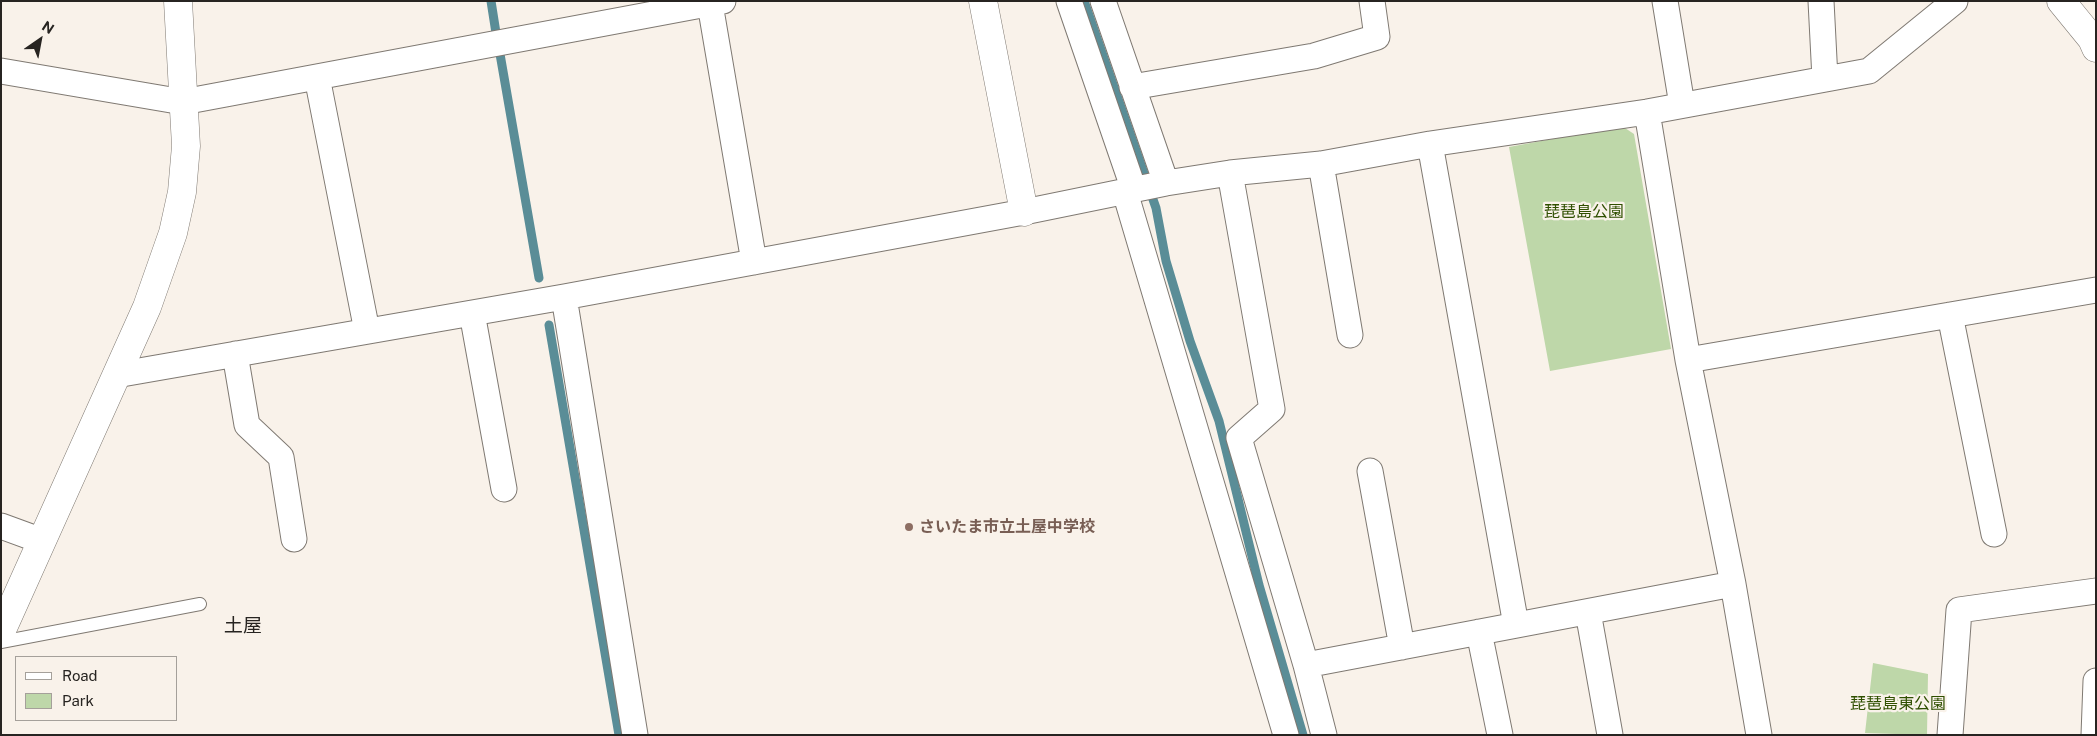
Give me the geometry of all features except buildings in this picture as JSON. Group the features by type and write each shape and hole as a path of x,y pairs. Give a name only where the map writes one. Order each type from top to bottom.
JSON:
{"street":[{"path":"1,632 147,307 173,234 182,192 186,146 178,1"},
{"path":"983,1 1024,212"},
{"path":"1070,1 1132,190 1286,735"},
{"path":"1103,1 1164,183"},
{"path":"1132,87 1314,56 1377,37 1372,1"},
{"path":"1665,1 1682,106"},
{"path":"1821,1 1825,79"},
{"path":"116,374 564,298 1024,212 1164,183 1230,173 1321,164 1430,144 1647,112 1869,71 1954,1"},
{"path":"2061,1 2094,41"},
{"path":"1,71 183,102 716,2 754,262"},
{"path":"317,77 367,331"},
{"path":"1647,112 1688,360 1734,584 1759,735"},
{"path":"1430,144 1516,625"},
{"path":"1321,164 1350,335"},
{"path":"1230,173 1272,409 1239,438 1306,665 1324,735"},
{"path":"1688,360 2096,290"},
{"path":"564,298 635,735"},
{"path":"472,314 504,490"},
{"path":"1950,315 1994,534"},
{"path":"235,354 248,425 281,457 294,539"},
{"path":"1370,470 1402,646"},
{"path":"1,526 42,541"},
{"path":"1306,665 1734,584"},
{"path":"1950,735 1959,610 2096,591"},
{"path":"1588,612 1610,735"},
{"path":"1479,632 1500,735"},
{"path":"2094,735 2096,681"}],"lane":[{"path":"1,642 200,604"}],"green space":[{"name":"琵琶島公園","path":"1622,126 1634,134 1671,349 1550,371 1509,147"},
{"name":"琵琶島東公園","path":"1873,663 1928,674 1927,735 1865,733"}],"waterway":[{"path":"491,1 496,33"},
{"path":"1084,1 1156,208 1166,261 1190,341 1219,421 1259,585 1303,735"},
{"path":"500,54 539,278"},
{"path":"549,325 619,735"}],"place":[{"name":"さいたま市立土屋中学校","path":"909,527"}],"district":[{"name":"土屋","path":"243,626"}]}
